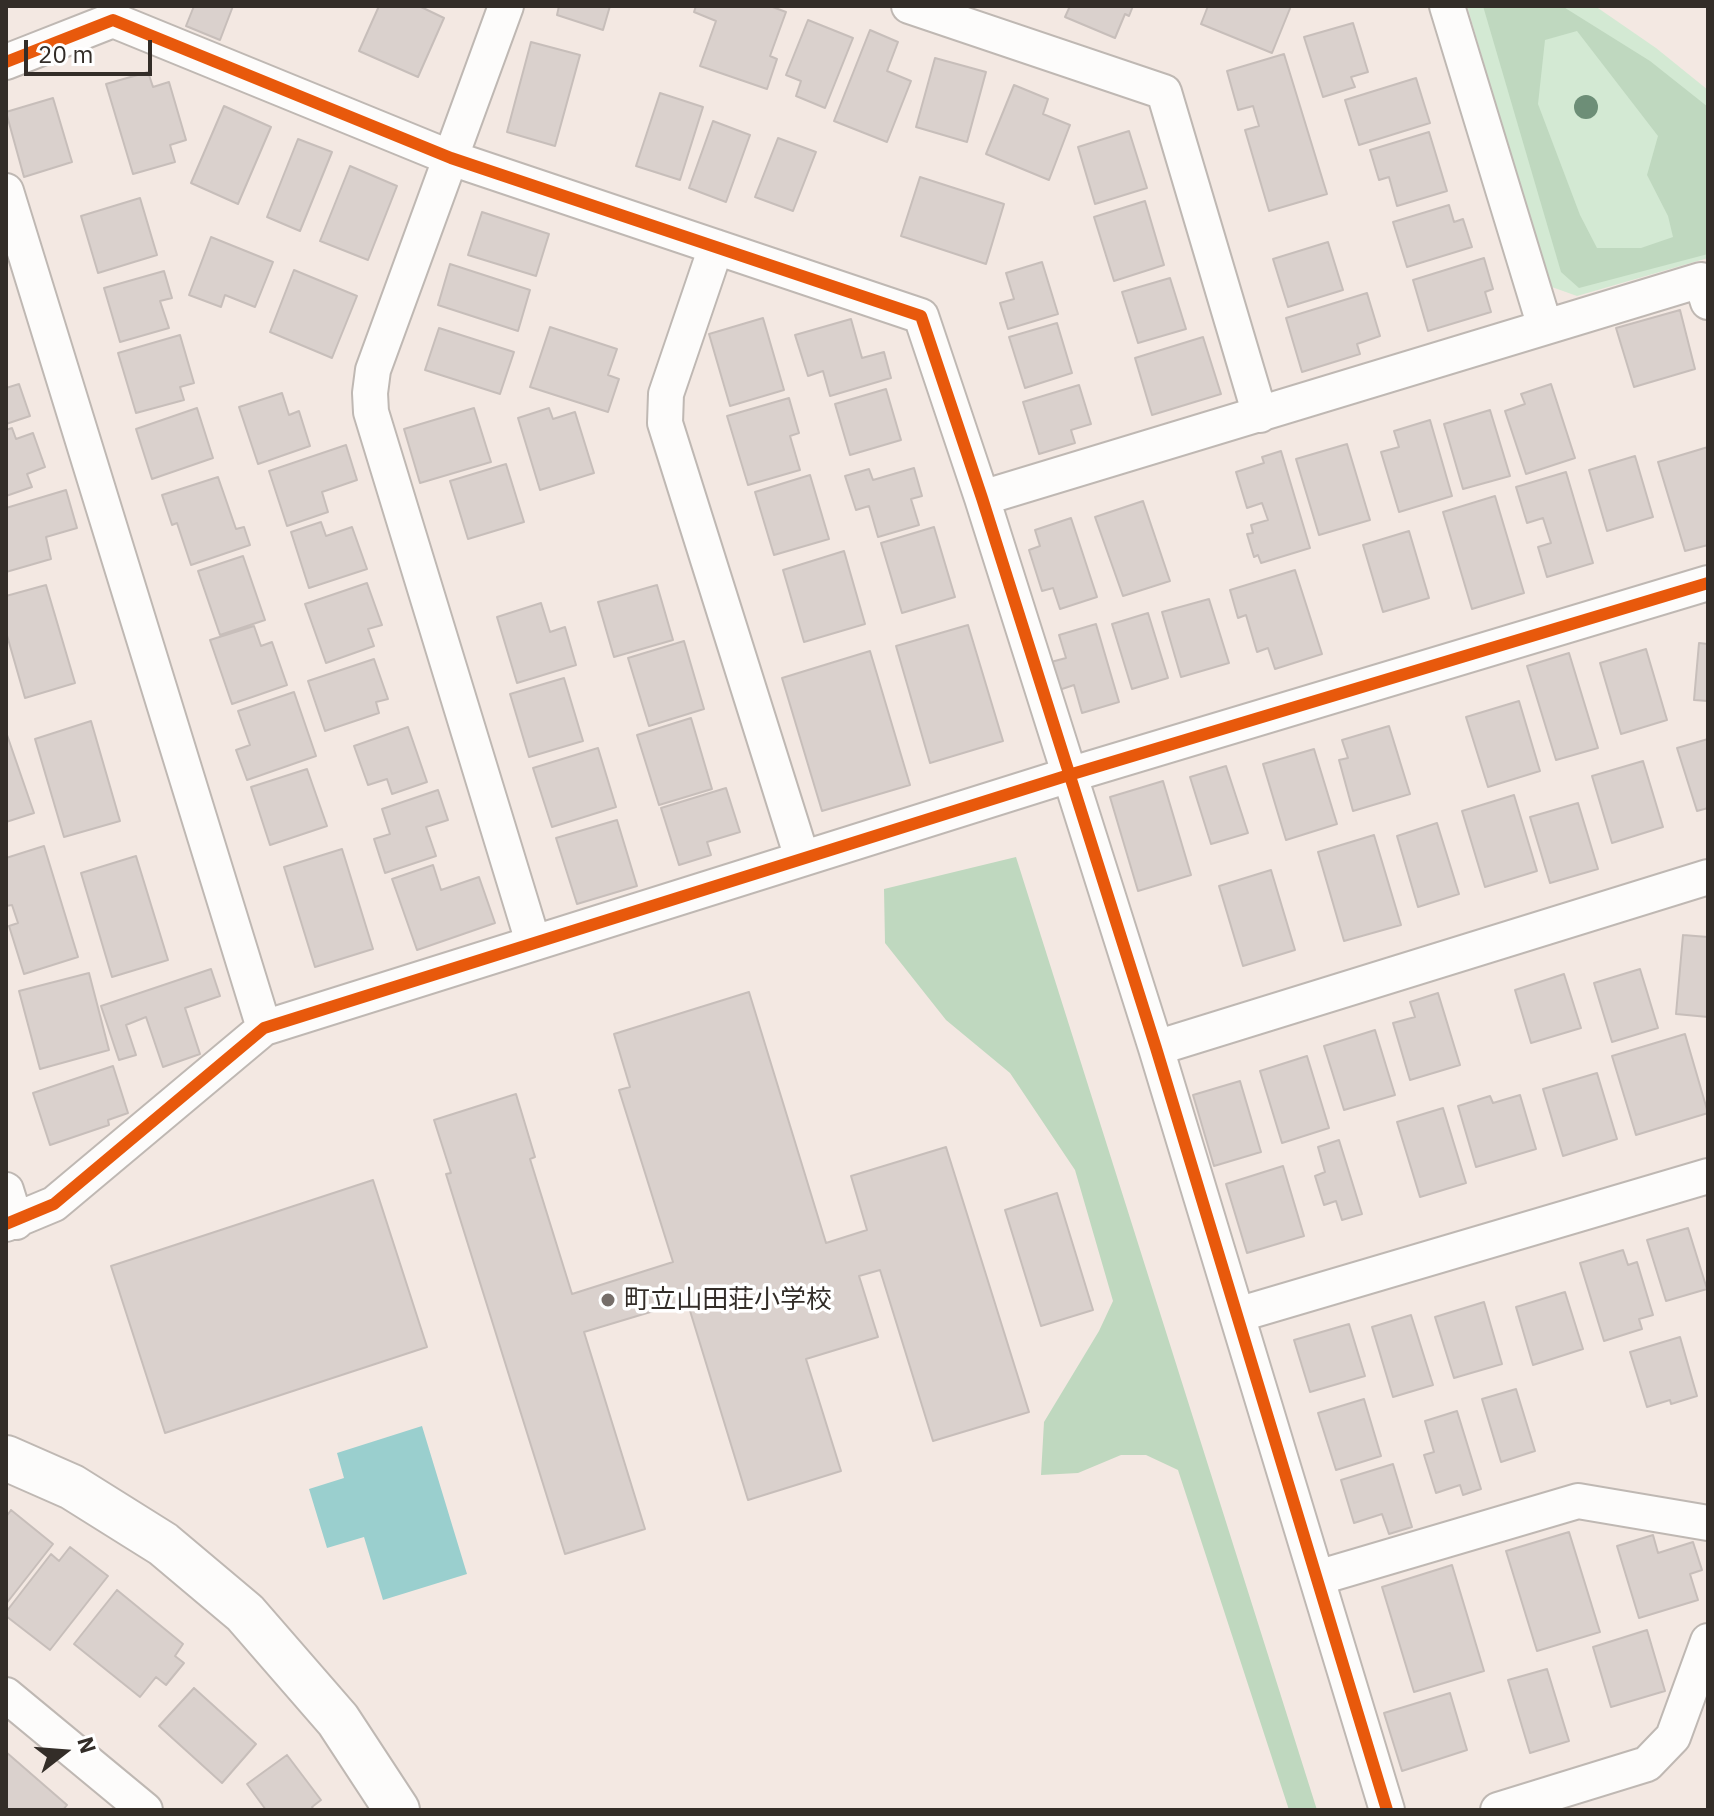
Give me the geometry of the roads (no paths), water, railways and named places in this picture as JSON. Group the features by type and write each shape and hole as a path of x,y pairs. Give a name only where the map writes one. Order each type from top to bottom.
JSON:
{"street":[{"path":"506,6 373,370 370,393 371,412 533,942"},
{"path":"909,6 1164,92 1260,415"},
{"path":"1447,6 1545,327"},
{"path":"6,62 113,20 451,158 921,316 982,498 1156,1048 1387,1810"},
{"path":"6,191 264,1028"},
{"path":"716,247 666,394 665,423 802,858"},
{"path":"982,498 1701,280 1708,302"},
{"path":"9,1212 54,1204 264,1028 1069,775 1708,583"},
{"path":"1156,1048 1708,877"},
{"path":"1237,1315 1708,1176"},
{"path":"6,1458 72,1487 163,1544 245,1613 338,1720 397,1810"},
{"path":"1317,1578 1578,1501 1708,1523"},
{"path":"1498,1810 1647,1764 1673,1737 1708,1641"},
{"path":"6,1695 145,1810"}],"water":[{"path":"422,1426 467,1574 383,1600 364,1537 327,1548 309,1489 344,1478 337,1453"}],"place":[{"name":"町立山田荘小学校","path":"608,1300"}]}
